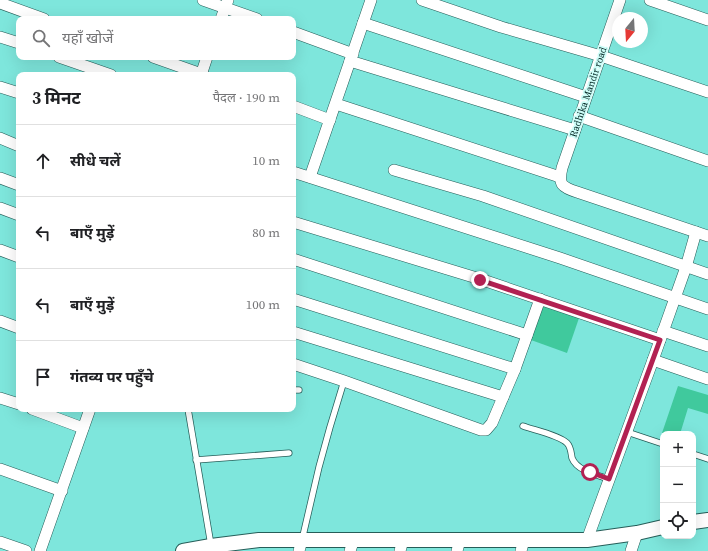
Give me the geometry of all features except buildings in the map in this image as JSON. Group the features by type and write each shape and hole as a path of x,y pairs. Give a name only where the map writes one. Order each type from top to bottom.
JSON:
{"street":[{"path":"203,0 226,4 250,16"},
{"path":"310,177 371,0"},
{"path":"422,0 539,38 601,56 708,92"},
{"name":"Radhika Mandir road","path":"561,181 562,168 620,0"},
{"path":"650,0 708,20"},
{"path":"0,3 36,16"},
{"path":"222,16 226,4"},
{"path":"363,23 586,97"},
{"path":"296,33 352,57 575,130"},
{"path":"0,36 16,42"},
{"path":"68,60 103,72"},
{"path":"160,60 194,72"},
{"path":"203,72 207,60"},
{"path":"0,87 16,92"},
{"path":"336,104 561,181 568,189 708,236"},
{"path":"296,107 330,120"},
{"path":"579,116 708,161"},
{"path":"0,138 16,145"},
{"path":"394,170 483,196 708,274"},
{"path":"296,173 560,258 708,309"},
{"path":"0,178 16,184"},
{"path":"0,208 16,214"},
{"path":"296,223 540,300 662,336 708,346"},
{"path":"587,540 662,336 686,267 696,232"},
{"path":"0,250 16,256"},
{"path":"296,260 527,335"},
{"path":"296,300 515,369"},
{"path":"296,365 481,430 486,430 492,423 515,369 540,300"},
{"path":"0,321 16,327"},
{"path":"296,333 503,397"},
{"path":"653,360 708,379"},
{"path":"0,398 16,403"},
{"path":"40,412 83,428"},
{"path":"40,551 89,412"},
{"path":"0,469 62,491"},
{"path":"696,522 708,520"},
{"path":"183,551 211,546 523,546 587,540 637,533 660,528"},
{"path":"631,551 637,533"},
{"path":"0,542 26,551"}],"lane":[{"path":"301,546 328,434 344,381"},
{"path":"188,412 211,546"},
{"path":"523,426 564,440 568,444 576,465 609,479"},
{"path":"627,432 660,443"},
{"path":"196,460 289,453"},
{"path":"696,455 708,460"}],"route":[{"path":"480,280 660,340 609,479 590,472"}]}
